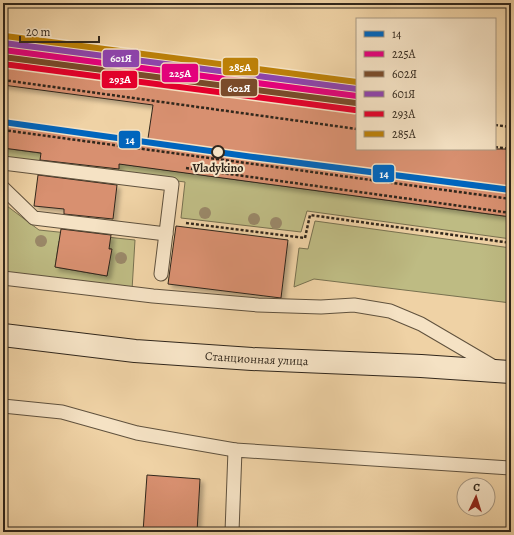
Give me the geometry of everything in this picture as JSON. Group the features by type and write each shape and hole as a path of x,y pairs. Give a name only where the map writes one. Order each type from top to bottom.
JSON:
{"main road":[{"name":"Станционная улица","path":"3,335 135,351 252,359 421,366 507,372"}],"lane":[{"path":"3,163 172,184 161,274"},
{"path":"3,188 34,218 166,234"},
{"path":"3,278 153,296 258,305 321,307 354,305 390,311 421,324 507,372"},
{"path":"3,406 62,412 137,433 235,450 511,468"},
{"path":"232,532 235,450"}],"path":[{"path":"3,58 356,106"},
{"path":"3,80 356,128"},
{"path":"496,125 511,127"},
{"path":"3,130 511,199"},
{"path":"496,147 511,150"},
{"path":"183,168 511,213"},
{"path":"168,220 305,238 310,215 511,243"}],"shaded area":[{"path":"3,148 511,217 511,239 307,211 301,232 181,218 185,182 3,159"},
{"path":"3,203 39,230 135,240 132,290 3,273","holes":["59,241 111,249 107,276 55,267"]},
{"path":"315,221 511,248 511,303 314,279 294,287 299,248 308,249"}],"building":[{"path":"3,55 356,104 356,150 511,149 511,217 119,164 119,169 40,160 41,153 3,148 3,125 147,145 153,105 3,85"},
{"path":"38,175 117,185 113,219 64,214 64,209 34,206"},
{"path":"176,226 288,240 281,298 168,284"},
{"path":"61,229 111,235 109,249 112,249 107,276 55,267"},
{"path":"147,475 200,479 197,532 143,532"}],"transit line":[{"name":"285А","path":"5,36 356,82"},
{"name":"601Я","path":"4,43 356,89"},
{"name":"225А","path":"3,50 356,96"},
{"name":"602Я","path":"3,57 356,103"},
{"name":"293А","path":"3,64 355,110"},
{"name":"14","path":"3,122 253,157 511,190"}],"place":[{"name":"Vladykino","path":"218,152"}]}
